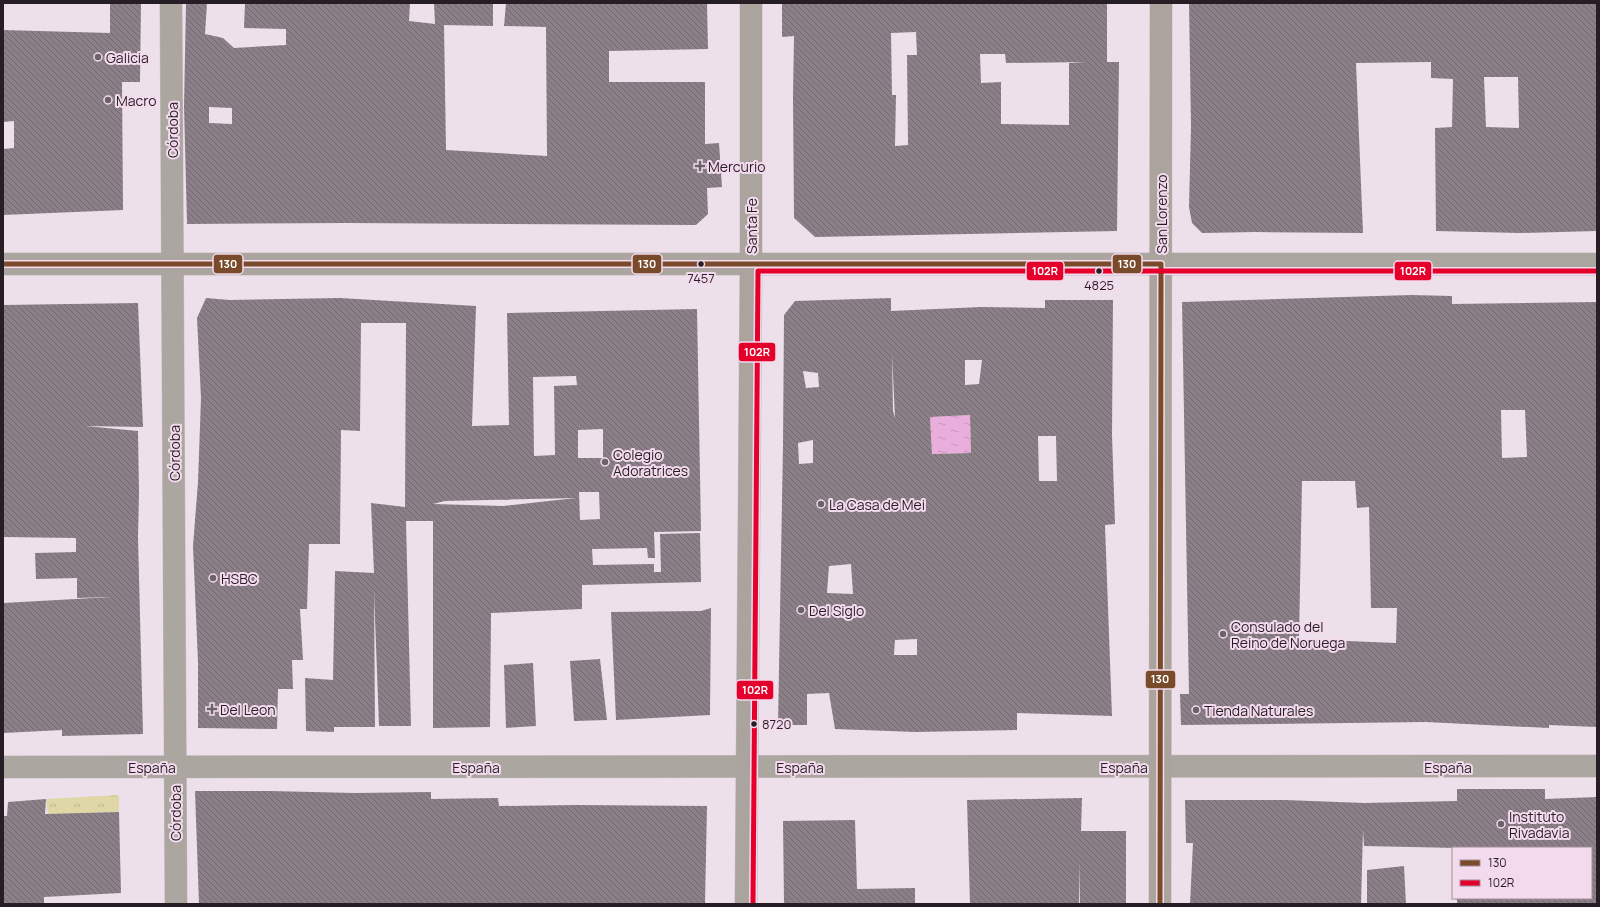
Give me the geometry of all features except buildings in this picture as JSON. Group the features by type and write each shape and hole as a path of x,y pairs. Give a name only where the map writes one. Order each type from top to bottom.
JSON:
{"main road":[{"name":"Santa Fe","path":"746,904 751,264 751,3"},
{"name":"San Lorenzo","path":"1160,904 1161,3"}],"street":[{"name":"Córdoba","path":"171,3 176,904"},
{"path":"3,264 1597,264"},
{"name":"España","path":"3,767 1597,766"}],"green space":[{"path":"119,795 119,812 48,814 46,799"}],"water":[{"path":"970,415 971,453 932,454 930,417"}],"transit line":[{"name":"130","path":"3,264 1161,264 1160,904"},
{"name":"102R","path":"753,904 758,271 1597,271"}],"place":[{"name":"Galicia","path":"98,57"},
{"name":"Macro","path":"108,100"},
{"name":"Mercurio","path":"700,166"},
{"name":"7457","path":"701,264"},
{"name":"4825","path":"1099,271"},
{"name":"Colegio Adoratrices","path":"605,462"},
{"name":"La Casa de Mei","path":"821,504"},
{"name":"HSBC","path":"213,578"},
{"name":"Del Siglo","path":"801,610"},
{"name":"Consulado del Reino de Noruega","path":"1223,634"},
{"name":"Del Leon","path":"212,709"},
{"name":"Tienda Naturales","path":"1196,710"},
{"name":"8720","path":"754,724"},
{"name":"Instituto Rivadavia","path":"1501,824"}]}
